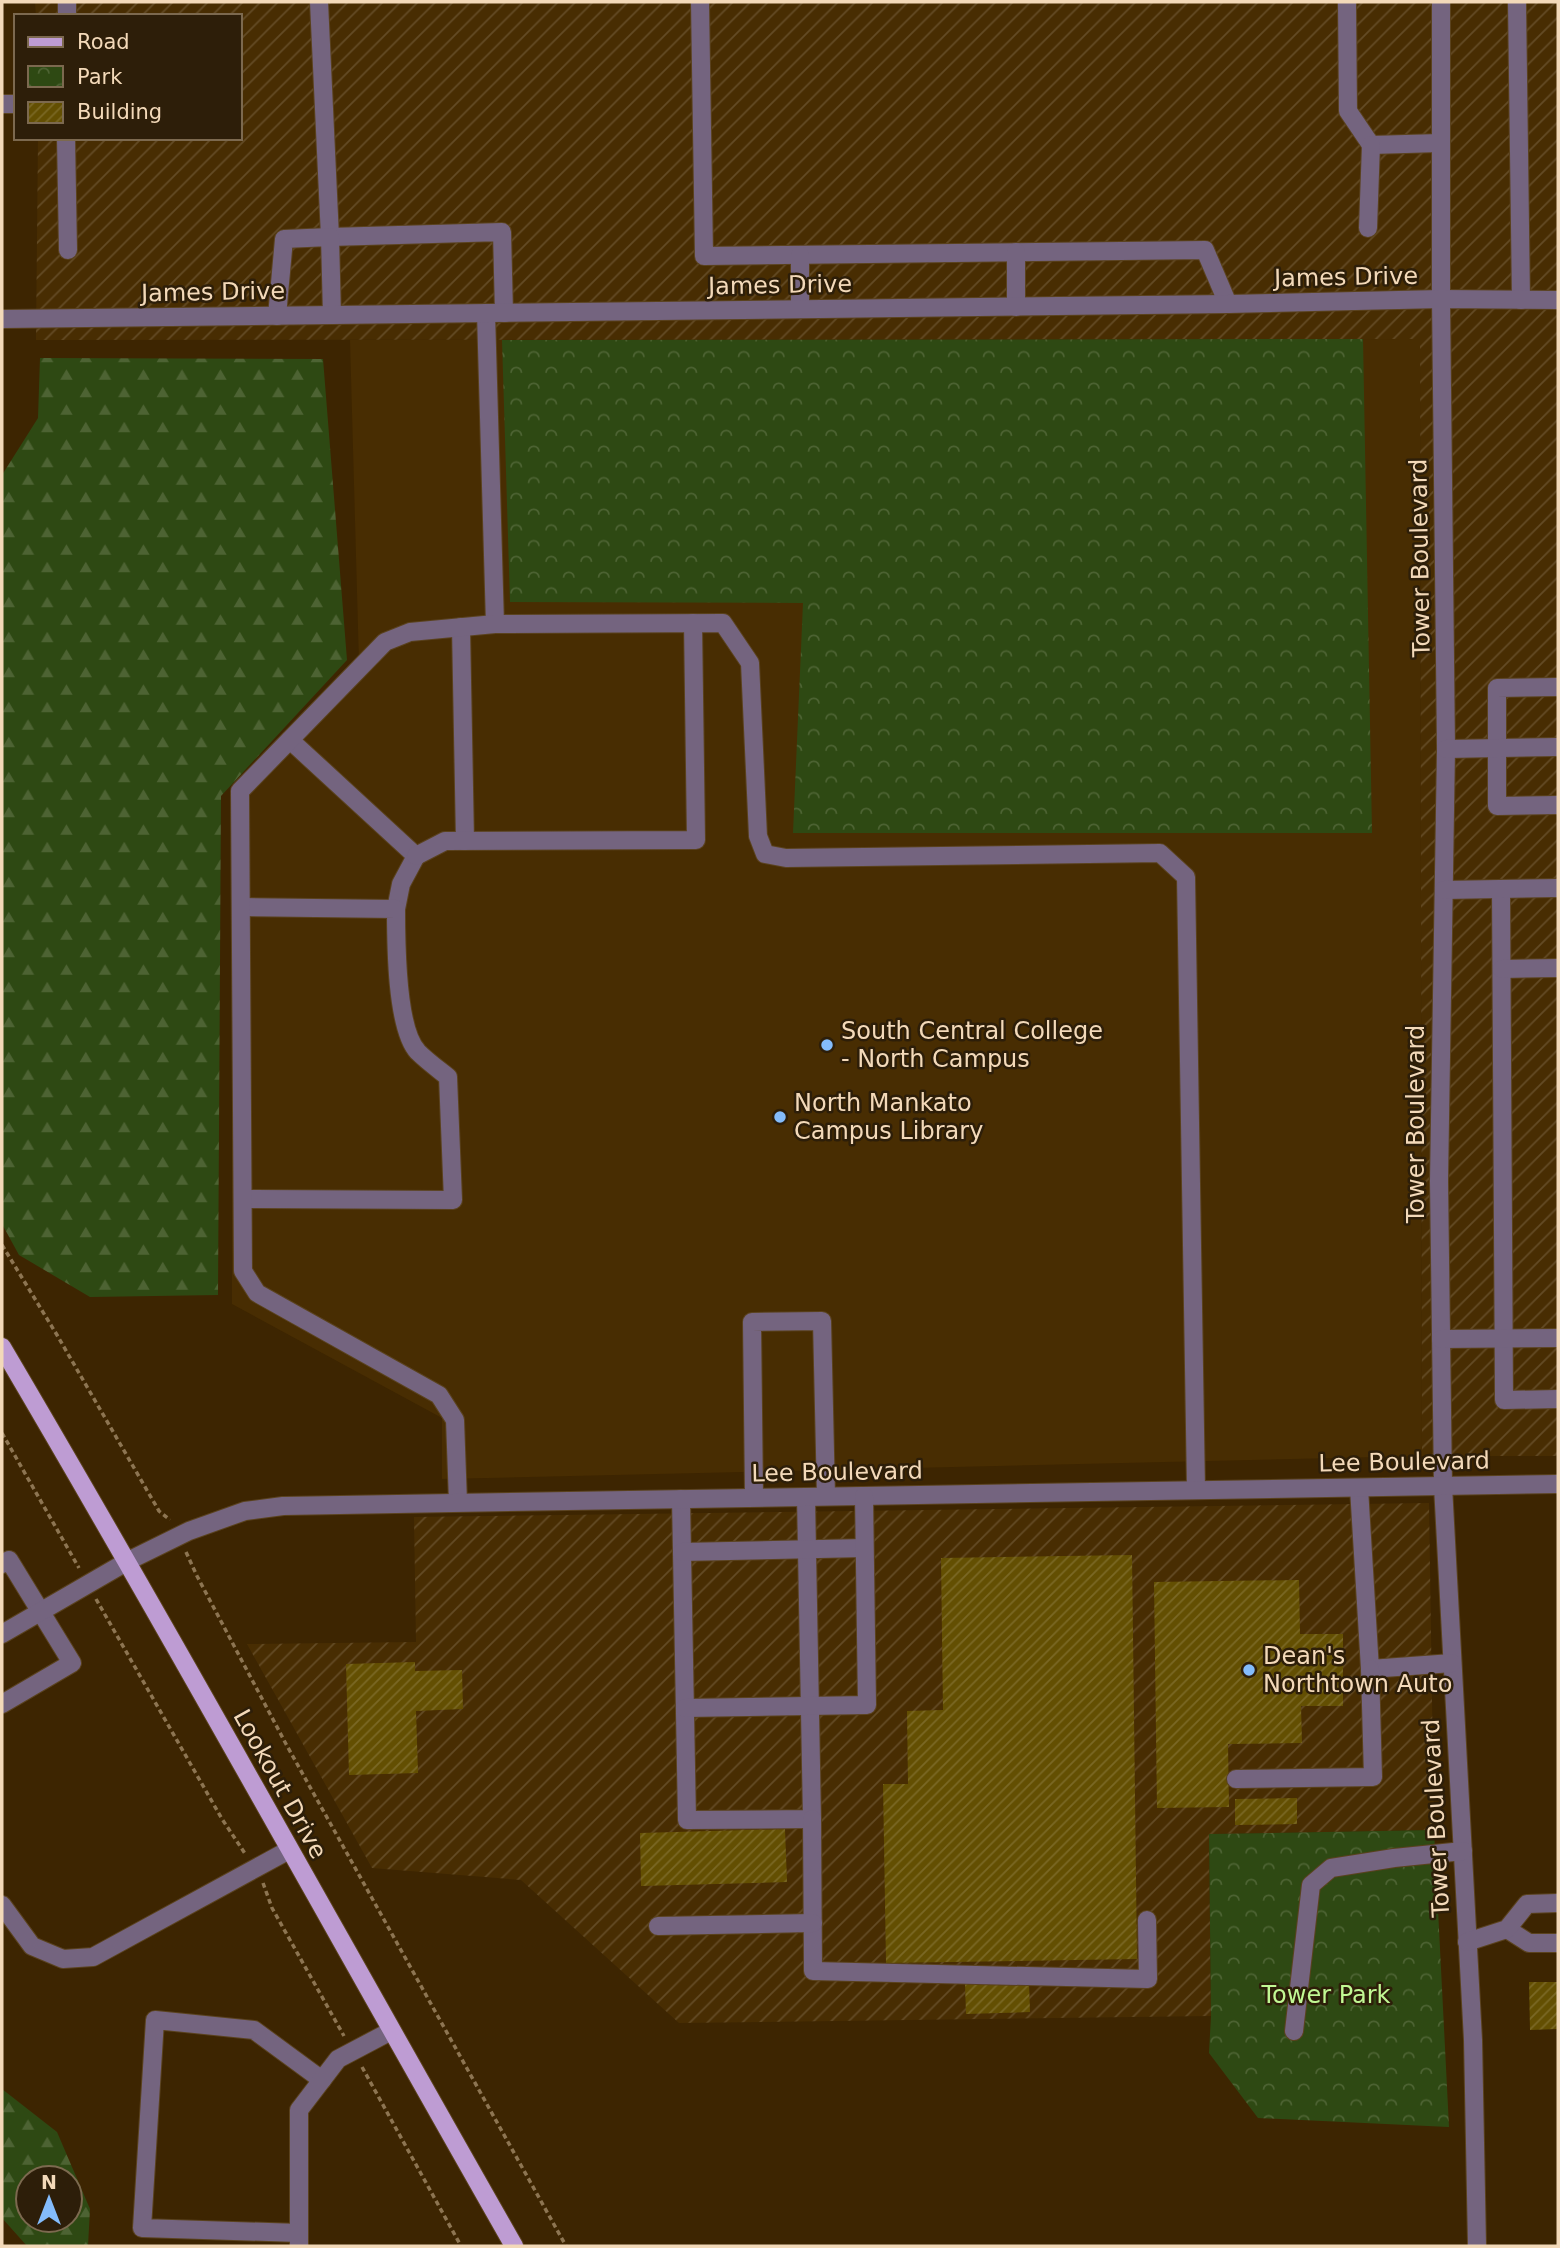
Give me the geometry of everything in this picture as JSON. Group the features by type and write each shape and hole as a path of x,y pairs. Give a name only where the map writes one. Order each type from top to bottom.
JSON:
{"main road":[{"name":"Lookout Drive","path":"2,1347 128,1561 514,2246"}],"street":[{"path":"319,2 331,237 332,315"},
{"path":"701,2 704,256 1205,250 1228,304"},
{"path":"1347,2 1348,111 1371,145 1368,229"},
{"name":"Tower Boulevard","path":"1441,2 1446,749 1439,1181 1443,1486 1473,2040 1477,2246"},
{"path":"1517,2 1521,300"},
{"path":"66,140 68,250"},
{"path":"1371,145 1440,143"},
{"path":"277,316 284,239 502,232 504,313"},
{"path":"1016,252 1016,307"},
{"path":"800,255 800,309"},
{"name":"James Drive","path":"2,319 1441,299 1558,300"},
{"path":"486,313 495,624"},
{"path":"243,1199 453,1200 448,1077 416,1051 407,1024 397,972 396,909 401,884 416,856 445,841 696,840 693,623"},
{"path":"458,1502 455,1420 439,1395 257,1293 243,1272 240,791 385,642 410,632 495,624 723,623 750,663 758,835 765,854 786,858 1160,853 1186,877 1196,1490"},
{"path":"461,627 465,841"},
{"path":"1558,687 1497,688 1497,806 1558,805"},
{"path":"290,740 416,856"},
{"path":"1446,749 1558,747"},
{"path":"1444,890 1558,888"},
{"path":"1501,889 1504,1400 1558,1399"},
{"path":"241,907 396,909"},
{"path":"1502,969 1558,968"},
{"path":"754,1497 752,1322 822,1321 826,1496"},
{"path":"1441,1339 1558,1338"},
{"name":"Lee Boulevard","path":"2,1634 128,1561 180,1536 245,1511 283,1506 1558,1484"},
{"path":"1236,1779 1373,1777 1370,1670 1359,1488"},
{"path":"685,1708 867,1704 863,1496"},
{"path":"806,1497 813,1971 1148,1979 1147,1920"},
{"path":"681,1499 687,1820 812,1819"},
{"path":"682,1552 864,1548"},
{"path":"2,1564 9,1560 72,1663 2,1704"},
{"path":"1370,1670 1452,1663"},
{"path":"2,1905 32,1946 63,1959 93,1956 289,1850"},
{"path":"1294,2031 1311,1885 1331,1868 1462,1850"},
{"path":"1468,1942 1507,1929 1527,1904 1558,1903"},
{"path":"658,1926 813,1923"},
{"path":"1507,1929 1529,1943 1558,1943"},
{"path":"322,2080 254,2030 155,2020 142,2228 208,2238 299,2240 299,2110 322,2080 338,2059 391,2031"}],"path":[{"path":"2,1245 159,1511 169,1518 180,1536 197,1576 286,1744 566,2246"},
{"path":"2,1433 222,1819 265,1887 272,1908 461,2246"}],"shaded area":[{"path":"35,2 1558,2 1558,1456 1422,1456 1420,339 36,340 38,140 242,140 242,14 36,14"},
{"name":"South Central College - North Campus","path":"1420,339 1422,1456 442,1479 442,1418 232,1304 232,786 359,664 350,340"},
{"path":"1429,1503 1434,1830 1209,1834 1211,2016 679,2023 521,1880 372,1868 247,1644 416,1642 414,1517"}],"green space":[{"path":"1363,339 1372,833 793,833 803,603 510,602 502,340"},
{"path":"40,358 323,359 347,660 221,796 218,1295 90,1297 19,1255 2,1224 2,475 38,418"},
{"name":"Tower Park","path":"1434,1830 1449,2127 1258,2118 1209,2053 1209,1834"},
{"path":"2,2089 57,2132 71,2164 14,2164 14,2231 2,2218"},
{"path":"84,2195 90,2209 88,2246 27,2246 16,2234 84,2234"}],"building":[{"path":"1132,1555 1137,1959 886,1963 883,1784 908,1784 907,1711 943,1710 941,1558"},
{"name":"Dean's Northtown Auto","path":"1299,1580 1300,1634 1343,1634 1343,1706 1301,1706 1302,1743 1228,1744 1229,1807 1157,1808 1154,1582"},
{"path":"415,1662 415,1671 462,1670 463,1709 416,1711 418,1773 349,1775 346,1664"},
{"path":"1297,1798 1297,1824 1235,1825 1235,1799"},
{"path":"785,1829 787,1882 641,1886 640,1833"},
{"path":"1529,1982 1558,1982 1558,2029 1530,2030"},
{"path":"1029,1983 1030,2012 966,2014 965,1984"}],"place":[{"name":"South Central College - North Campus","path":"827,1045"},
{"name":"North Mankato Campus Library","path":"780,1117"},
{"name":"Dean's Northtown Auto","path":"1249,1670"}]}
